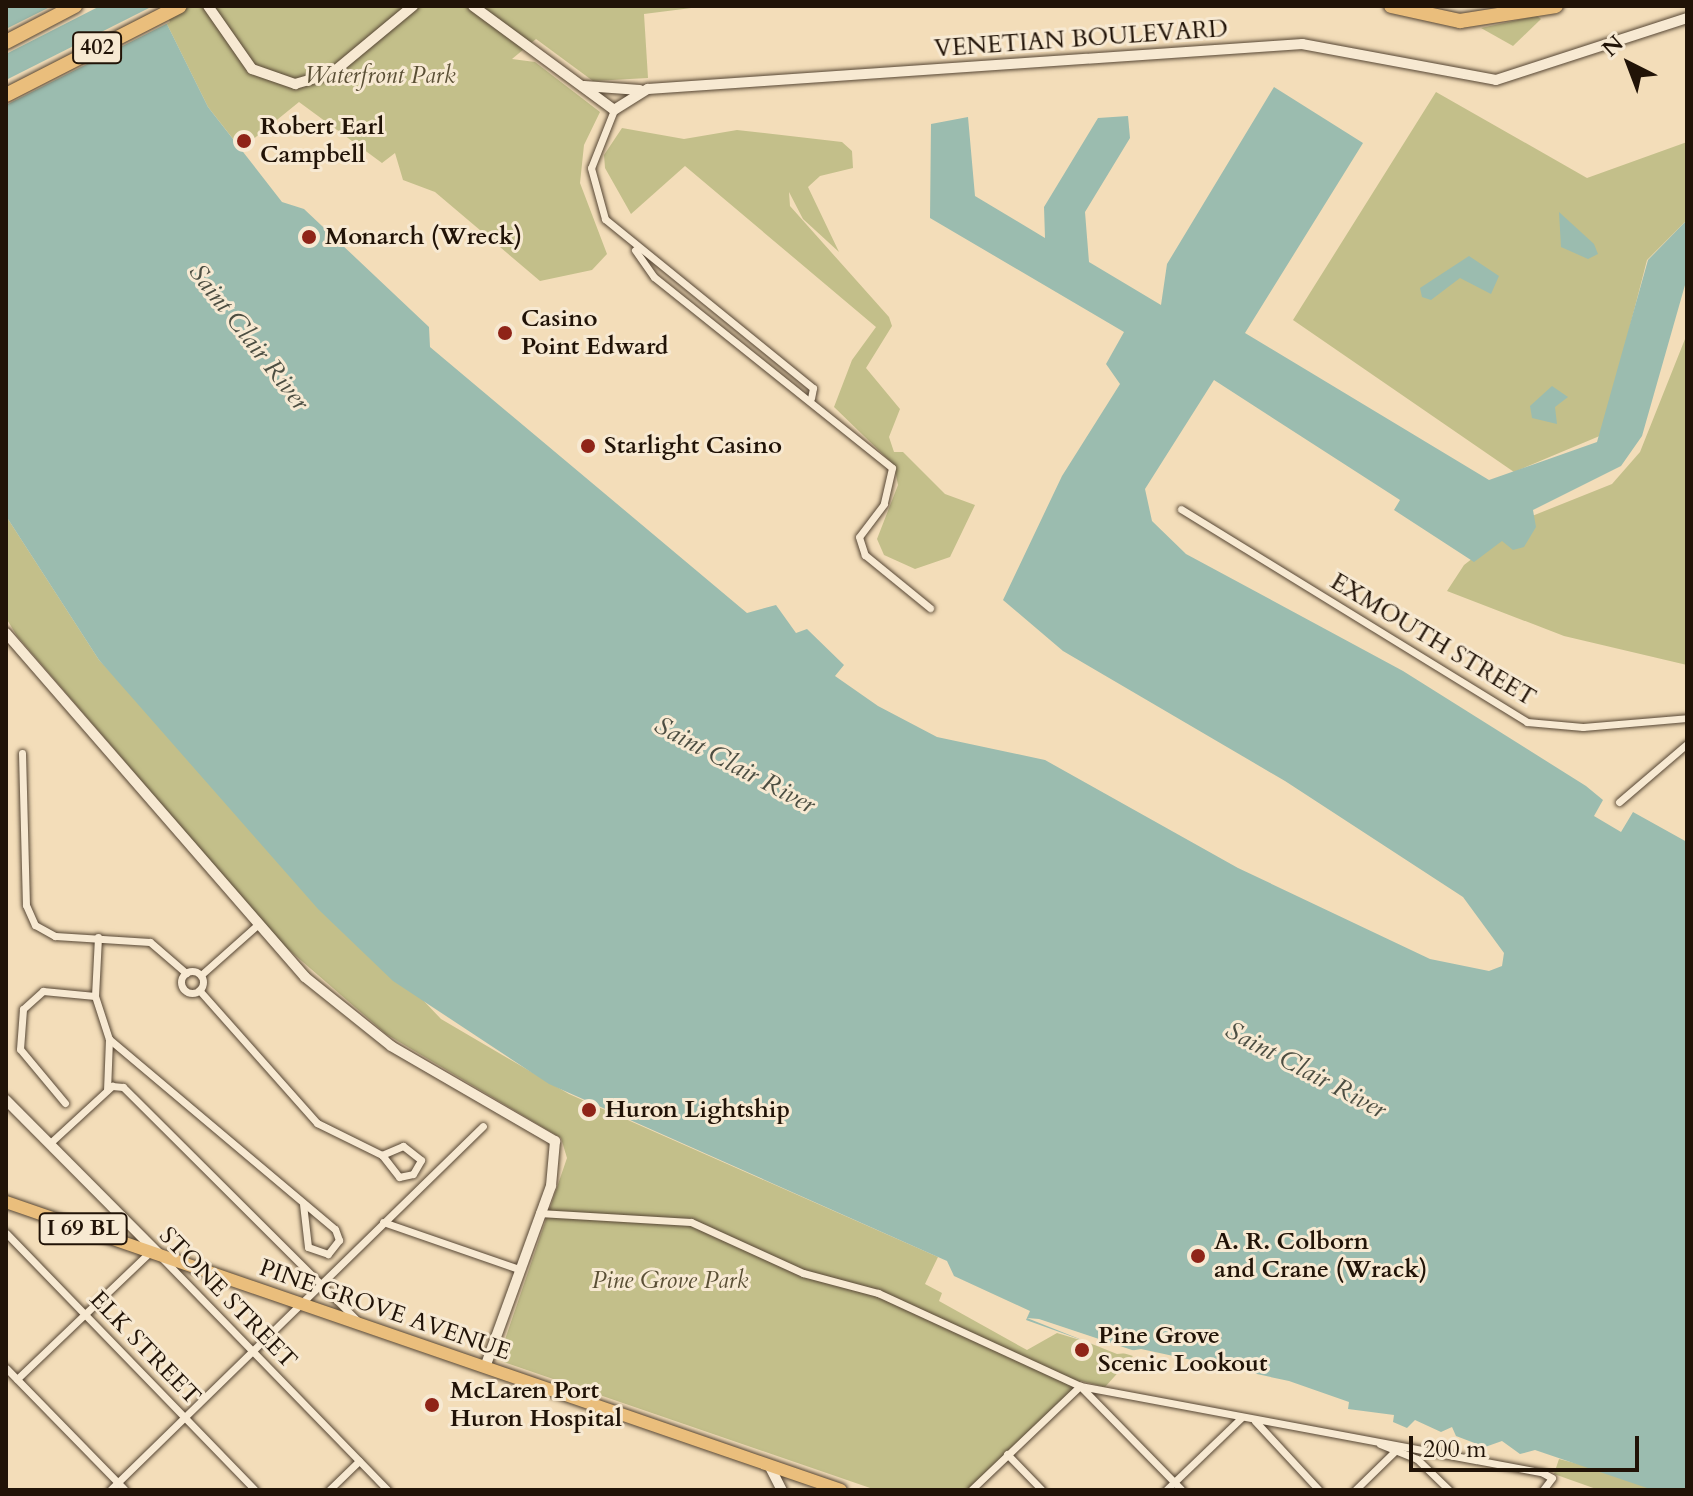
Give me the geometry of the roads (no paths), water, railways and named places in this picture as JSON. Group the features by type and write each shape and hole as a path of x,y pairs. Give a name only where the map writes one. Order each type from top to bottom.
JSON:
{"highway":[{"name":"402","path":"6,42 75,6"},
{"name":"402","path":"10,93 180,6"},
{"path":"1391,6 1460,21 1556,6"}],"main road":[{"name":"PINE GROVE AVENUE","path":"6,1202 841,1490"}],"street":[{"path":"208,6 252,69 295,84 331,74 413,6"},
{"path":"473,6 614,110 594,149 592,185 605,219 635,250 813,388 811,398"},
{"name":"VENETIAN BOULEVARD","path":"614,110 648,89 1302,44 1496,80 1687,18"},
{"path":"582,86 648,89"},
{"path":"635,250 654,277 802,401 811,398"},
{"path":"811,398 892,468 884,504 859,537 865,555 930,608"},
{"name":"EXMOUTH STREET","path":"1181,509 1527,722 1583,727 1687,718"},
{"path":"8,639 256,926 391,1046 555,1141 558,1164 485,1367"},
{"path":"1619,802 1687,744"},
{"path":"22,753 29,916 55,936 150,942 186,973 201,975"},
{"path":"199,990 201,975 256,926"},
{"path":"98,937 95,996 109,1039 107,1090"},
{"path":"186,973 183,987 199,990 317,1123 382,1155 399,1177 413,1174 421,1160 403,1146 382,1155"},
{"path":"65,1103 20,1049 23,1009 43,991 95,996"},
{"path":"109,1039 303,1204 338,1234 328,1254 308,1247 303,1204"},
{"path":"49,1144 107,1090 123,1087 361,1325"},
{"name":"STONE STREET","path":"6,1100 388,1490"},
{"path":"110,1490 483,1126"},
{"path":"539,1213 691,1222 803,1273 860,1287 1080,1386 1543,1473 1550,1483 1543,1490"},
{"path":"383,1222 519,1269"},
{"name":"ELK STREET","path":"6,1233 255,1490"},
{"path":"17,1379 84,1313 155,1254"},
{"path":"6,1368 125,1490"},
{"path":"971,1490 1080,1386"},
{"path":"1080,1386 1182,1490"},
{"path":"1166,1490 1242,1417"},
{"path":"1253,1420 1319,1490"},
{"path":"1374,1441 1417,1459 1449,1490"},
{"path":"1355,1490 1396,1450"},
{"path":"1007,1454 1042,1490"},
{"path":"329,1490 359,1461"},
{"path":"769,1465 782,1490"}],"water":[{"name":"Saint Clair River","path":"6,6 158,6 208,107 282,202 304,209 429,327 430,347 747,613 776,605 796,633 807,629 844,665 835,676 878,706 937,737 1045,760 1238,868 1430,959 1489,971 1502,966 1504,953 1463,897 1285,781 1063,651 1003,600 1062,476 1120,384 1106,364 1124,332 930,218 931,124 968,117 975,196 1045,238 1044,207 1098,118 1128,116 1130,138 1085,212 1089,262 1161,305 1167,264 1274,87 1363,143 1245,333 1489,480 1597,442 1648,260 1687,220 1687,278 1642,436 1621,466 1533,510 1536,527 1524,547 1513,550 1502,541 1474,562 1394,510 1400,500 1214,380 1145,489 1152,521 1186,554 1403,671 1586,786 1603,800 1594,816 1621,832 1633,812 1687,842 1687,1490 1653,1490 1535,1450 1520,1454 1502,1441 1485,1447 1456,1436 1452,1427 1441,1432 1415,1420 1407,1428 1393,1422 1394,1415 1348,1409 1349,1402 1289,1381 1141,1349 1118,1353 1026,1320 1030,1311 954,1276 947,1261 549,1084 393,981 318,909 99,660 6,516"},
{"path":"1559,212 1594,244 1598,254 1588,259 1561,247"},
{"path":"1469,256 1499,276 1491,294 1460,278 1431,300 1422,297 1420,288"},
{"path":"1552,386 1568,397 1555,407 1557,424 1532,418 1530,406"}],"place":[{"name":"Robert Earl Campbell","path":"244,141"},
{"name":"Monarch (Wreck)","path":"309,237"},
{"name":"Casino Point Edward","path":"505,333"},
{"name":"Starlight Casino","path":"588,446"},
{"name":"Huron Lightship","path":"589,1110"},
{"name":"A. R. Colborn and Crane (Wrack)","path":"1198,1256"},
{"name":"Pine Grove Scenic Lookout","path":"1082,1350"},
{"name":"McLaren Port Huron Hospital","path":"432,1405"}],"park label":[{"name":"Waterfront Park","path":"380,76"},
{"name":"Pine Grove Park","path":"670,1281"}]}
